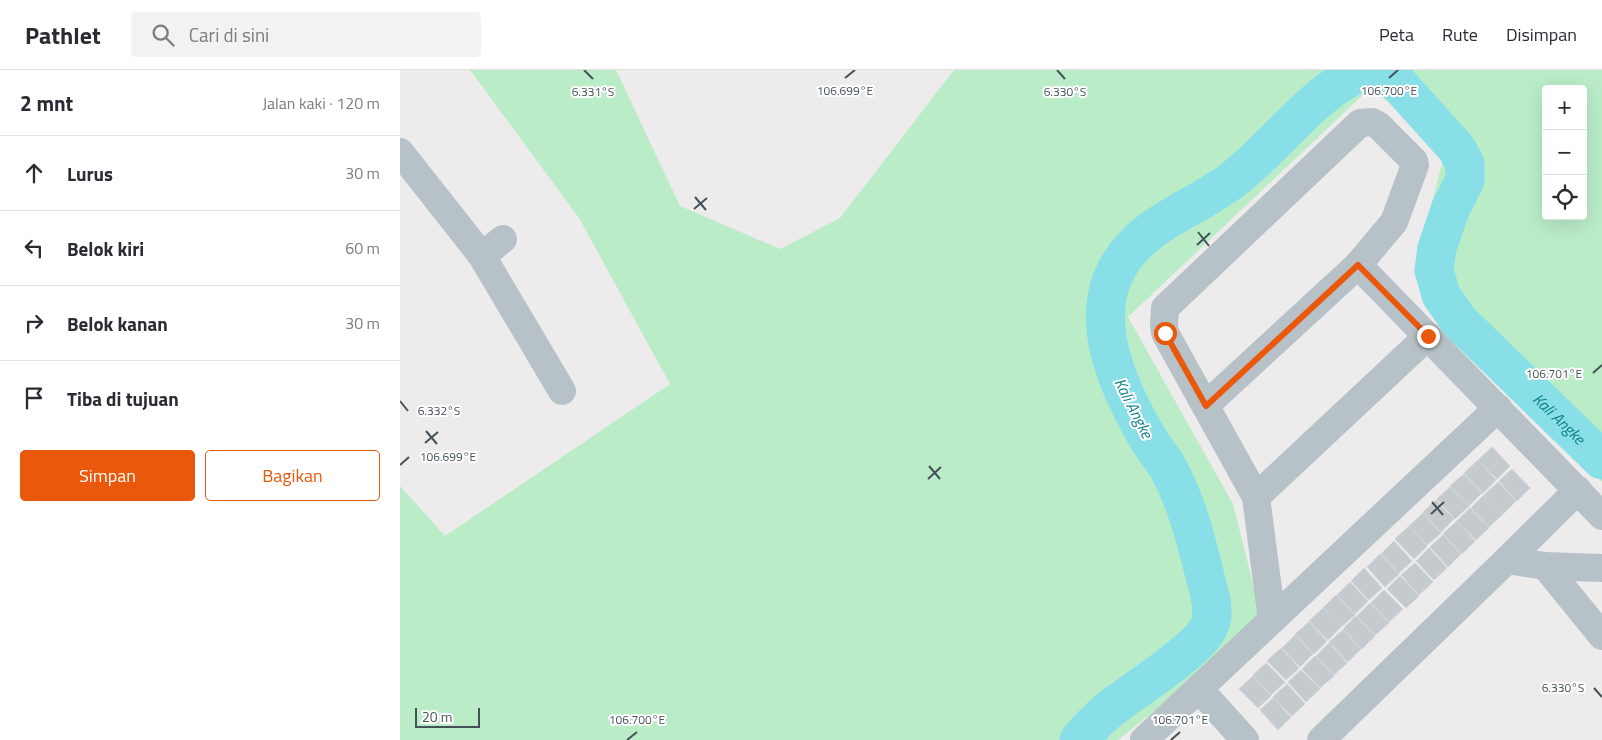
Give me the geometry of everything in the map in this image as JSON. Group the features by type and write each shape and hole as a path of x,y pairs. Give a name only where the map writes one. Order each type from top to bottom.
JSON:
{"street":[{"path":"1206,406 1358,265 1394,222 1415,165 1414,160 1378,125 1367,122 1360,123 1166,308 1165,333 1256,497 1272,620"},
{"path":"400,152 482,256 562,391"},
{"path":"482,256 503,239"},
{"path":"1358,265 1602,516"},
{"path":"1256,497 1428,336"},
{"path":"1144,740 1498,408"},
{"path":"1321,740 1578,490"},
{"path":"1508,560 1546,566 1602,568"},
{"path":"1546,566 1602,636"},
{"path":"1199,689 1245,740"}],"green space":[{"path":"470,70 616,70 680,206 780,249 840,218 954,70 1602,70 1602,482 1452,332 1417,259 1448,141 1369,89 1128,317 1233,504 1263,624 1118,740 400,740 400,486 445,536 670,384 579,218"}],"building":[{"path":"1492,447 1510,466 1497,479 1478,460"},
{"path":"1478,460 1496,480 1483,493 1464,473"},
{"path":"1512,469 1530,488 1517,501 1499,481"},
{"path":"1464,474 1482,493 1469,506 1450,486"},
{"path":"1498,482 1516,501 1503,514 1484,495"},
{"path":"1450,487 1469,506 1455,519 1437,499"},
{"path":"1484,495 1503,514 1489,527 1471,508"},
{"path":"1436,500 1454,519 1441,532 1423,512"},
{"path":"1470,508 1489,528 1476,540 1457,521"},
{"path":"1423,513 1441,533 1427,545 1409,526"},
{"path":"1457,521 1475,541 1462,554 1443,534"},
{"path":"1409,526 1427,546 1414,559 1395,539"},
{"path":"1443,535 1461,554 1448,567 1430,547"},
{"path":"1394,541 1412,561 1399,573 1381,554"},
{"path":"1429,548 1447,568 1434,580 1416,561"},
{"path":"1380,554 1399,574 1385,587 1367,567"},
{"path":"1415,563 1433,582 1419,595 1401,575"},
{"path":"1364,568 1382,588 1369,600 1351,581"},
{"path":"1400,576 1419,596 1406,608 1387,589"},
{"path":"1350,582 1368,601 1355,614 1337,595"},
{"path":"1384,590 1403,609 1389,622 1371,603"},
{"path":"1336,595 1355,615 1341,627 1323,608"},
{"path":"1370,603 1389,623 1375,635 1357,616"},
{"path":"1323,608 1341,627 1328,640 1309,621"},
{"path":"1356,616 1375,636 1362,649 1343,629"},
{"path":"1309,622 1327,641 1314,654 1295,634"},
{"path":"1343,630 1361,649 1348,662 1329,642"},
{"path":"1295,635 1313,654 1300,667 1282,648"},
{"path":"1329,643 1347,663 1334,675 1316,656"},
{"path":"1281,648 1299,668 1286,680 1267,661"},
{"path":"1315,656 1334,676 1320,688 1302,669"},
{"path":"1266,663 1285,682 1271,695 1253,675"},
{"path":"1301,670 1320,689 1306,702 1288,682"},
{"path":"1253,676 1271,696 1258,708 1239,689"},
{"path":"1287,684 1305,704 1292,716 1273,697"},
{"path":"1273,698 1291,717 1278,730 1260,710"}],"waterway":[{"name":"Kali Angke","path":"1079,740 1110,709 1181,657 1204,634 1212,618 1210,598 1201,559 1180,493 1168,468 1148,439 1125,396 1110,352 1106,330 1106,308 1110,286 1119,265 1129,250 1142,238 1156,227 1231,181 1327,92 1365,70"},
{"name":"Kali Angke","path":"1366,70 1380,73 1395,80 1457,149 1465,164 1465,180 1450,210 1437,248 1434,270 1441,295 1459,321 1602,460"}],"route":[{"path":"1165,333 1206,406 1358,265 1428,336"}]}
